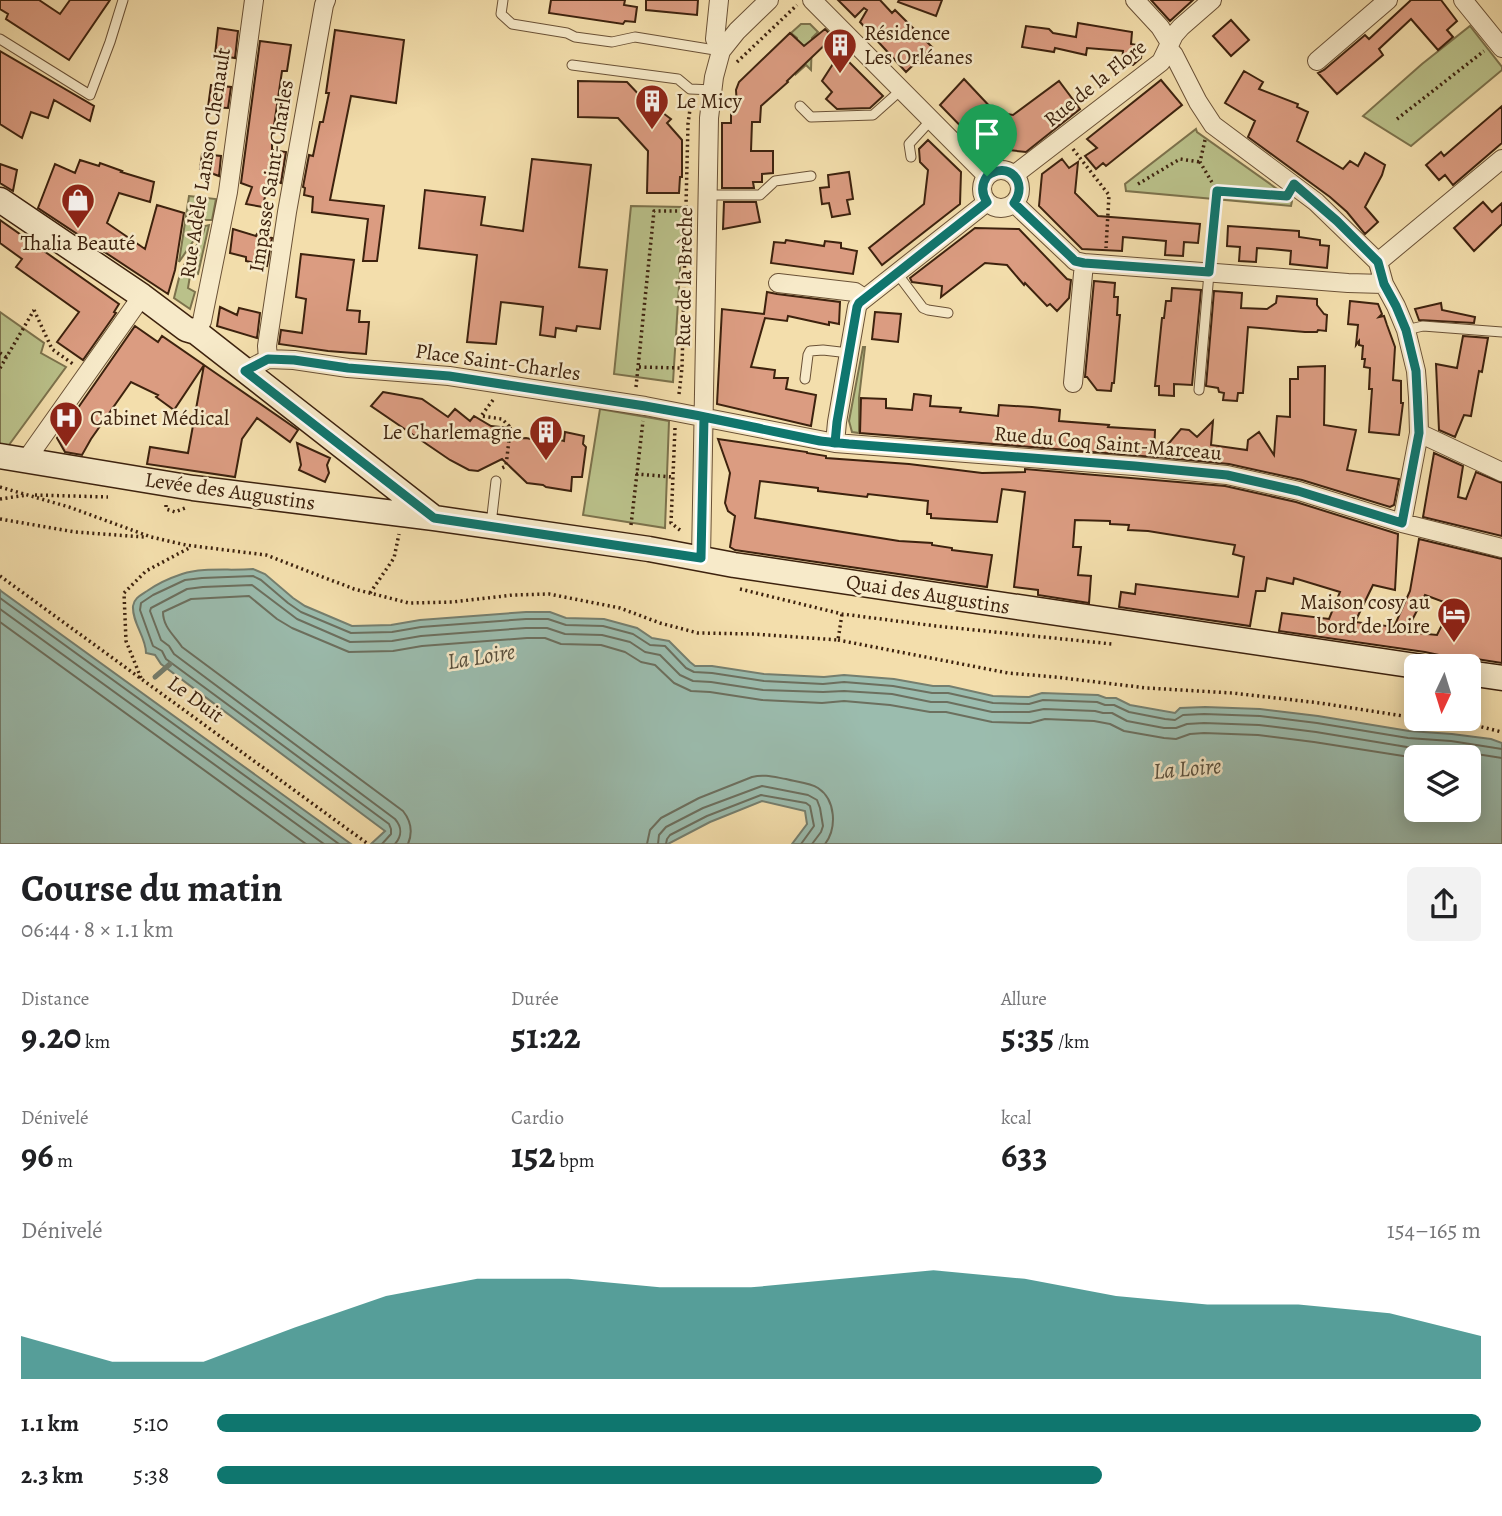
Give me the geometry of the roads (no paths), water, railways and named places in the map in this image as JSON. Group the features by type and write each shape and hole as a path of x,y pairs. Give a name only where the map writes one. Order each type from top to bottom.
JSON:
{"main road":[{"path":"0,201 142,296 186,329 196,332 434,518"},
{"name":"Levée des Augustins","path":"0,456 193,488 434,518"},
{"name":"Quai des Augustins","path":"434,518 683,552 734,565 1166,635 1404,665"},
{"path":"1481,675 1502,678"}],"street":[{"name":"Rue Adèle Lanson Chenault","path":"196,332 202,321 228,192 254,0"},
{"name":"Impasse Saint-Charles","path":"268,359 267,346 287,212 326,0"},
{"name":"Rue de la Brèche","path":"683,552 704,417 709,118 705,90 715,77 721,51 715,38 719,0"},
{"path":"721,51 768,0"},
{"path":"811,0 987,176"},
{"path":"1135,0 1160,27 1198,102 1213,125 1294,184 1337,221 1378,262 1384,284 1406,330 1416,371 1419,433 1402,523"},
{"name":"Rue de la Flore","path":"1014,176 1161,62 1181,27 1212,0"},
{"path":"1317,61 1388,0"},
{"path":"1463,0 1499,44"},
{"path":"1378,262 1502,159"},
{"path":"997,171 1009,172 1014,176 1020,192 1014,203 997,208 987,202 982,186 987,176 997,171"},
{"path":"835,443 857,307 896,272 987,202"},
{"path":"1014,203 1075,261 1084,263 1384,284"},
{"path":"1073,383 1084,263"},
{"path":"778,283 855,292 864,298"},
{"path":"26,460 142,296"},
{"path":"245,371 268,359"},
{"name":"Place Saint-Charles","path":"268,359 449,376 704,417"},
{"name":"Rue du Coq Saint-Marceau","path":"704,417 835,443 1227,475 1298,491 1402,523 1502,548"},
{"path":"1419,433 1502,472"}],"lane":[{"path":"0,39 90,95 123,0"},
{"path":"503,0 501,14 512,24 587,39 612,42 635,37 721,51"},
{"path":"572,65 678,79 690,89 705,90"},
{"path":"800,106 811,117 873,116 901,90"},
{"path":"911,157 909,144 931,120"},
{"path":"708,195 760,195 775,181 811,176"},
{"path":"896,272 923,308 948,313"},
{"path":"1199,390 1209,272"},
{"path":"1406,330 1423,326 1502,332"},
{"path":"804,379 810,351 849,354"},
{"path":"491,527 495,477"}],"water":[{"path":"253,569 265,574 305,606 352,626 550,612 566,618 604,619 637,628 652,638 669,641 695,666 764,674 894,679 949,686 993,696 1029,697 1042,693 1098,695 1116,698 1130,705 1175,713 1180,708 1260,709 1318,716 1404,732 1491,739 1502,743 1502,844 792,844 807,824 805,811 762,801 710,822 668,844 371,844 385,831 161,664 155,655 146,653 133,612 138,597 182,574 208,570"},
{"path":"1,591 351,844 0,844"}],"waterway":[{"name":"La Loire","path":"155,677 170,664"}],"place":[{"name":"Résidence Les Orléanes","path":"840,75"},
{"name":"Le Micy","path":"652,131"},
{"name":"Thalia Beauté","path":"78,230"},
{"name":"Cabinet Médical","path":"66,448"},
{"name":"Le Charlemagne","path":"546,462"},
{"name":"Maison cosy au bord de Loire","path":"1454,644"}]}
